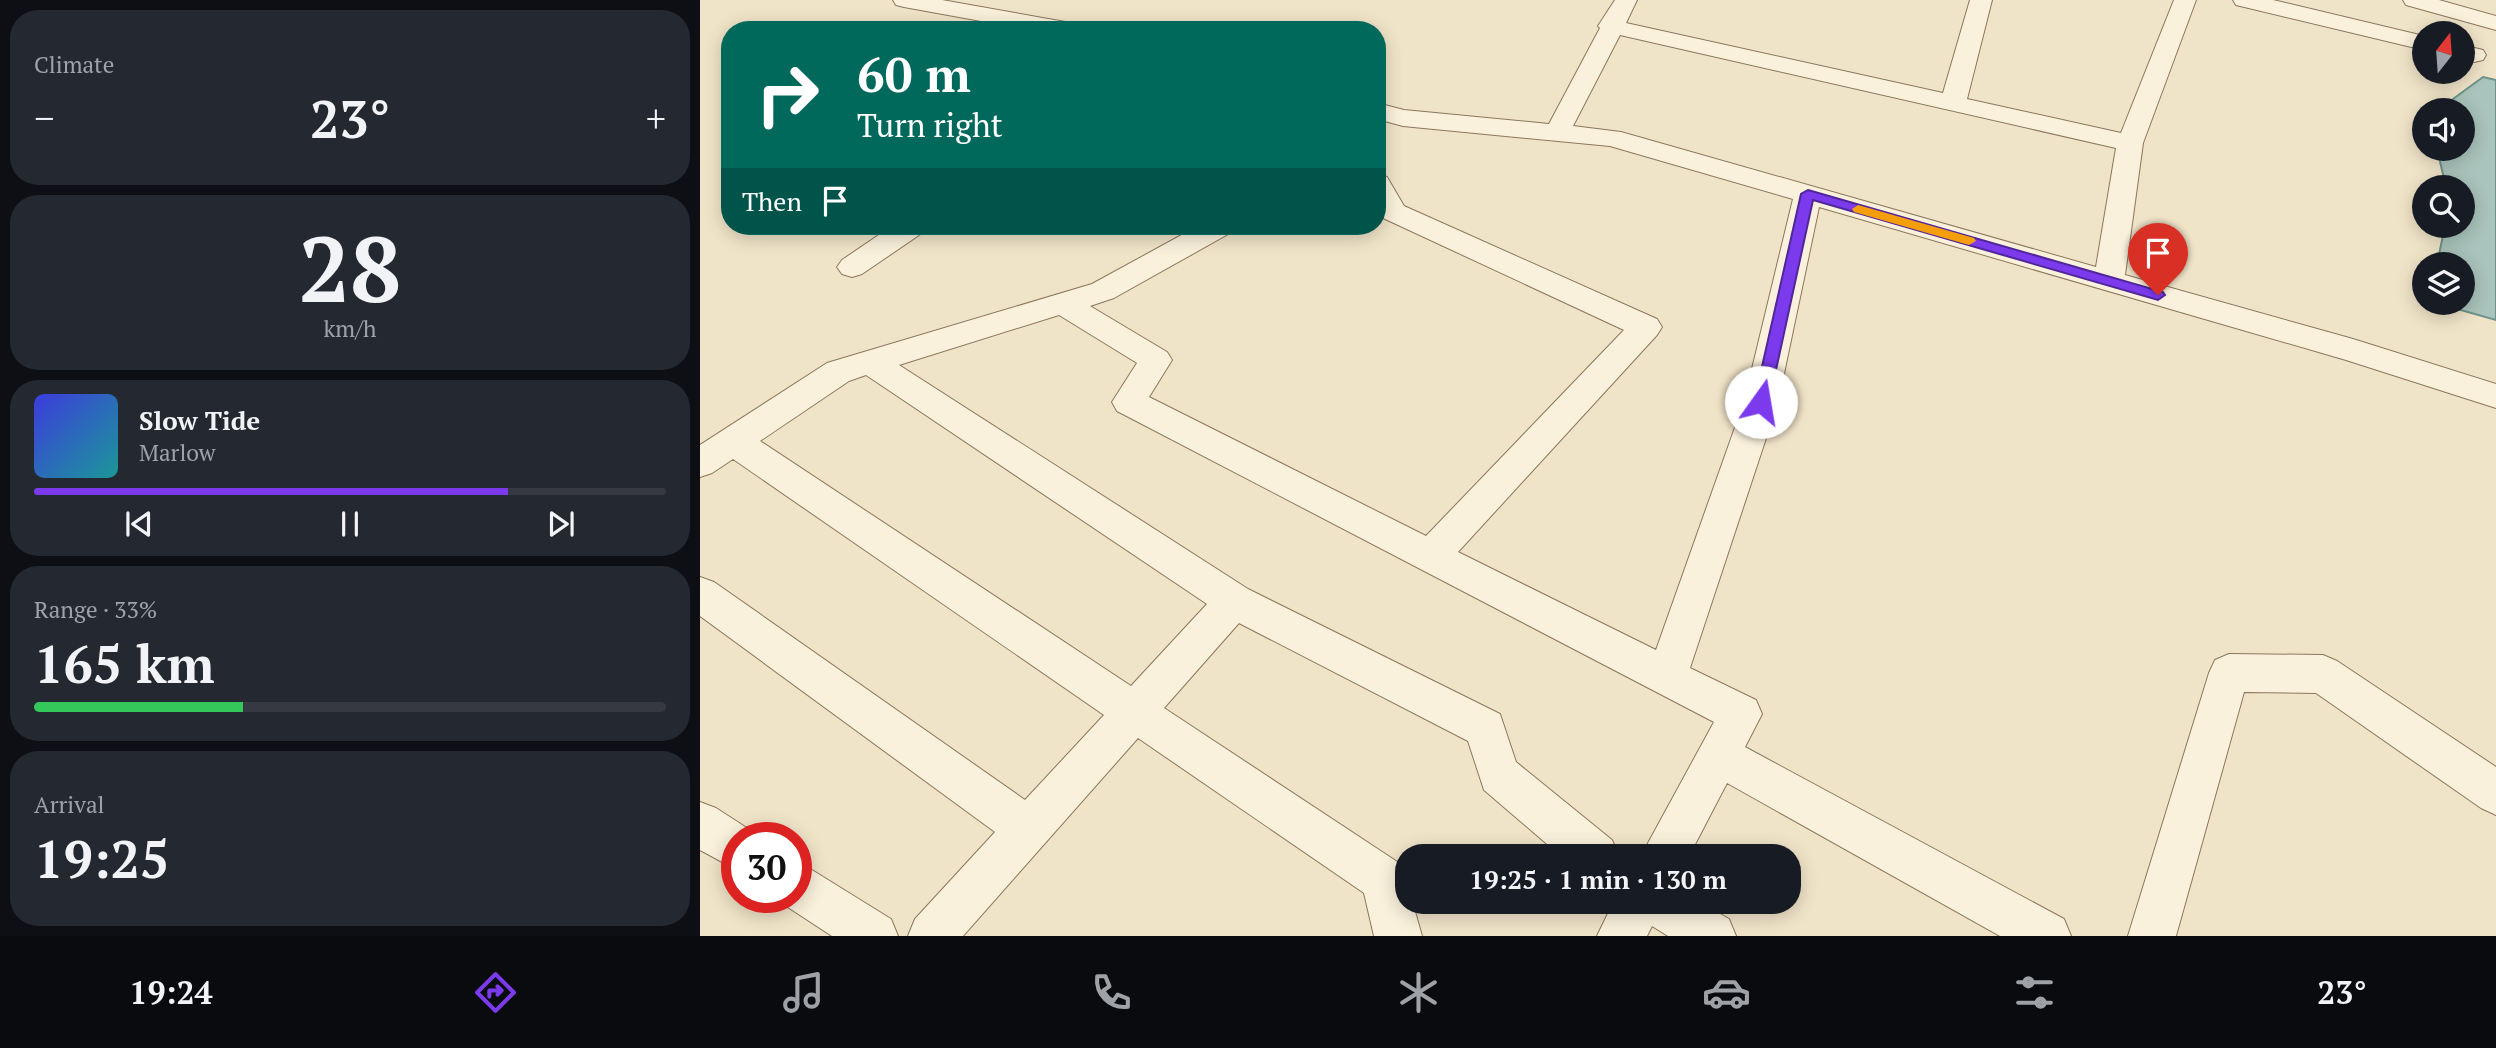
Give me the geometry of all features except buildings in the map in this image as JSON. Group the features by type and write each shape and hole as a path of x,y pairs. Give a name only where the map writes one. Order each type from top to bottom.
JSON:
{"street":[{"path":"904,0 1021,21"},
{"path":"1557,133 1626,0"},
{"path":"1952,103 1981,0"},
{"path":"2109,281 2130,143 2185,0"},
{"path":"2244,0 2412,40"},
{"path":"2414,0 2496,23"},
{"path":"1611,26 2130,143"},
{"path":"1386,113 1403,118 1612,138 2353,351 2496,396"},
{"path":"1667,677 1761,402 1808,194"},
{"path":"1386,199 1393,212 1646,327 1431,556"},
{"path":"852,267 899,235"},
{"path":"700,463 838,372 1103,291 1204,235"},
{"path":"1062,303 1156,360 1129,402 1741,715 1671,844"},
{"path":"870,362 1234,601 1485,728 1499,775 1582,844"},
{"path":"733,441 1383,879 1398,936"},
{"path":"700,594 1028,829"},
{"path":"932,936 1234,601"},
{"path":"2151,936 2229,673 2323,674 2496,793"},
{"path":"1719,755 2047,936"},
{"path":"700,824 721,838"},
{"path":"812,896 874,936"},
{"path":"1621,936 1633,914"},
{"path":"1676,914 1712,936"}],"water":[{"path":"2483,77 2496,80 2496,320 2475,314 2475,252 2440,252 2442,238 2475,238 2475,175 2443,175 2440,161 2475,161 2475,98 2454,98"}],"slow traffic":[{"path":"1858,209 1969,241"}],"route":[{"path":"1761,402 1808,194 2158,295"}]}
